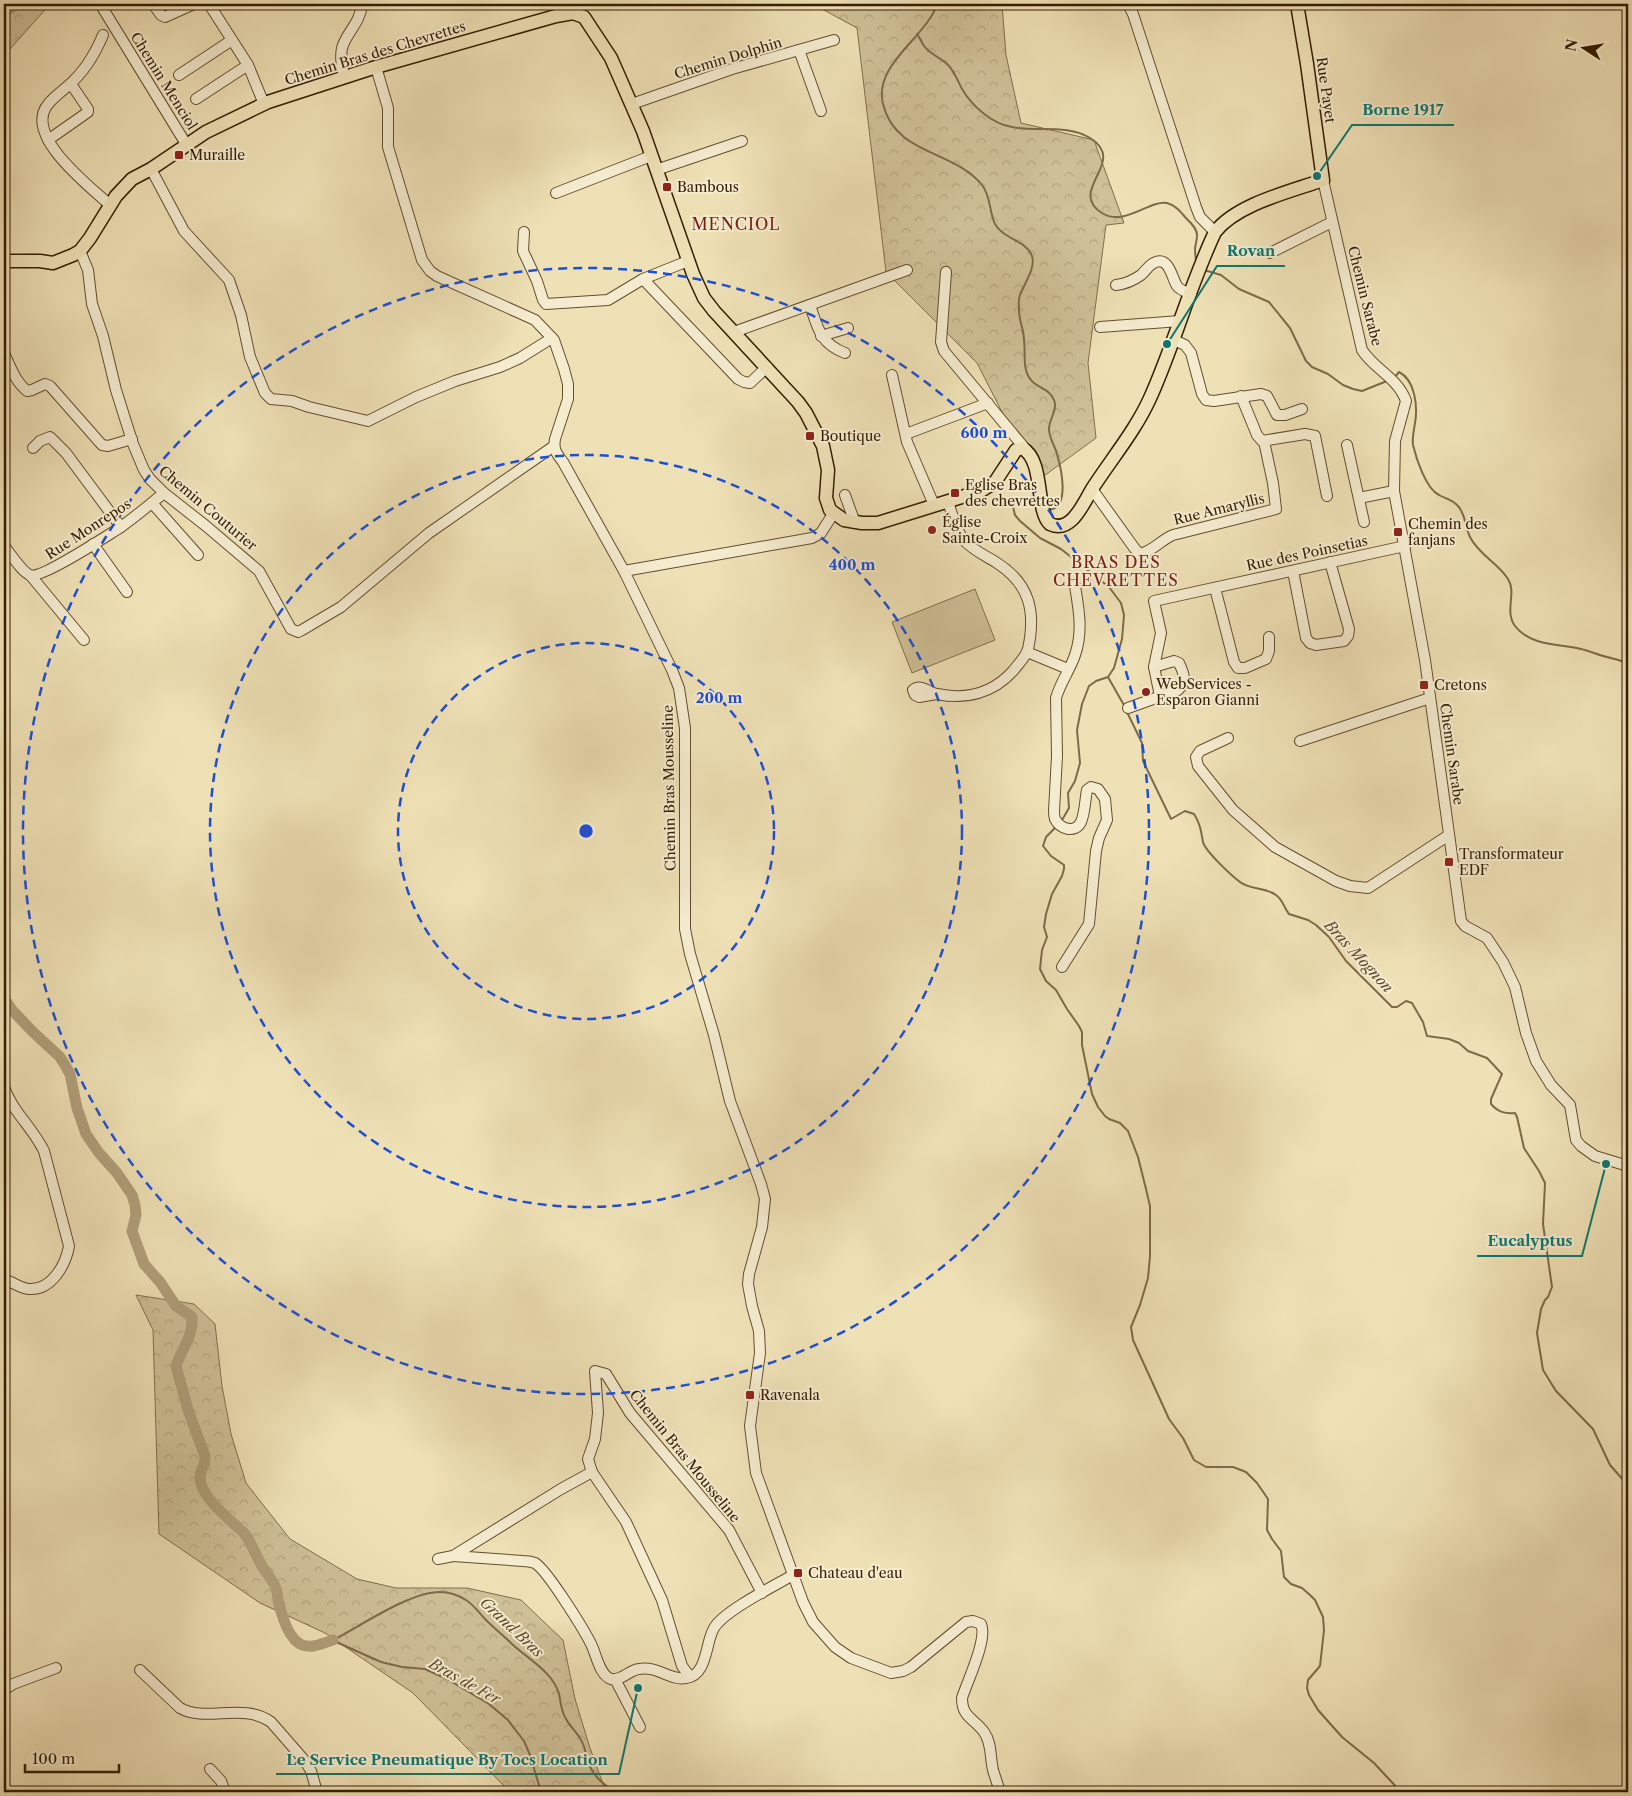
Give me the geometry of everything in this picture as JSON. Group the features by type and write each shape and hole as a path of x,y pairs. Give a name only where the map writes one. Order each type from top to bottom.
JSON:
{"main road":[{"name":"Rue Payet","path":"1297,4 1323,180"},
{"name":"Chemin Bras des Chevrettes","path":"80,251 122,188 206,132 264,104 344,77 568,14 577,9 587,20 611,58 632,104 697,285 704,298 806,412 823,446 828,470 826,498 834,514"},
{"path":"834,514 844,520 855,523 878,523 988,488 995,482 1016,450 1022,448 1028,451 1039,480 1043,513 1050,524 1057,526 1065,525 1081,508 1092,489 1136,427 1174,340 1215,232 1223,222 1242,209 1323,180"},
{"path":"4,261 53,263 80,251"}],"street":[{"path":"153,4 160,15 165,17 194,4"},
{"path":"209,4 248,65 264,104"},
{"path":"344,77 341,63 342,49 346,38 359,20 362,4"},
{"path":"1128,4 1133,14 1196,207 1200,217 1215,232"},
{"name":"Chemin Menciol","path":"102,8 186,144"},
{"path":"103,35 93,57 71,84 51,100 45,108 42,127 57,153 110,205"},
{"path":"180,75 232,40"},
{"name":"Chemin Dolphin","path":"632,104 690,83 834,40"},
{"path":"799,50 821,111"},
{"path":"196,99 248,65"},
{"path":"376,67 388,108 388,147 426,266 437,276 535,320 552,338 568,384 568,399 554,446"},
{"path":"48,140 88,112 88,109 71,84"},
{"path":"656,170 742,141"},
{"path":"556,193 652,156"},
{"path":"151,169 184,231 229,280 241,315 250,357 270,399 292,401 368,421 416,397 520,358 552,338"},
{"name":"Chemin Sarabe","path":"1323,180 1362,350 1368,360 1389,376 1406,402 1395,441 1394,491 1424,651 1461,921 1465,926 1487,938 1503,962 1515,987 1528,1039 1536,1061 1551,1085 1570,1105 1576,1140 1581,1146 1602,1159 1628,1166"},
{"path":"1270,253 1332,222"},
{"path":"524,232 523,251 538,281 543,300 546,304 608,300 643,279 688,260"},
{"name":"Chemin Couturier","path":"80,251 86,263 92,304 132,439 144,470 164,493 219,536 259,572 291,629 298,632 340,607 429,533 554,446"},
{"path":"1116,285 1126,283 1142,274 1153,263 1159,261 1164,262 1171,271 1179,288 1191,294"},
{"path":"734,332 907,270"},
{"path":"946,272 941,342 944,351 1028,451"},
{"path":"643,279 738,379 750,383 767,367"},
{"path":"810,305 820,336 838,350 846,353"},
{"path":"1100,327 1180,321"},
{"path":"820,336 848,328"},
{"path":"1174,340 1185,345 1191,352 1202,394 1206,400 1214,401 1241,396 1265,395 1269,398 1277,415 1285,415 1302,408"},
{"path":"4,353 14,375 23,388 27,391 45,384 50,386 102,445 108,446 132,439"},
{"path":"892,375 907,442 934,505"},
{"path":"1241,396 1257,435 1262,441 1305,434 1315,436 1327,496"},
{"path":"906,434 988,403"},
{"path":"33,448 40,441 50,437 56,442 121,527"},
{"path":"1348,445 1364,522"},
{"name":"Chemin Bras Mousseline","path":"554,446 555,452 563,462 624,571 672,670 679,688 683,708 685,930 730,1101 765,1199 762,1227 748,1284 759,1331 760,1353 750,1426 756,1473 803,1602 814,1622 835,1647 851,1658 890,1673 903,1671 911,1667 966,1622 973,1621 981,1624 983,1629 981,1643 962,1698 962,1707 964,1713 984,1732 1000,1792"},
{"name":"Rue Amaryllis","path":"1092,489 1140,554 1149,552 1173,534 1276,509 1273,483 1265,446"},
{"path":"1359,498 1394,491"},
{"name":"Rue Monrepos","path":"31,576 44,573 121,527 164,493"},
{"path":"845,495 855,523"},
{"path":"936,694 971,695 992,689 1007,677 1028,652 1032,621 1031,606 1026,594 1012,573 976,552 963,539 956,527 948,501"},
{"path":"152,503 198,556"},
{"path":"624,571 812,538 821,533 834,514"},
{"path":"93,544 127,592"},
{"path":"4,546 84,640"},
{"name":"Rue des Poinsetias","path":"1154,666 1161,634 1154,601 1404,546"},
{"path":"1293,570 1306,638 1316,646 1344,641 1348,636 1349,629 1330,562"},
{"path":"1062,967 1089,924 1096,851 1108,814 1105,799 1098,789 1091,787 1087,790 1081,822 1076,828 1065,828 1055,819 1056,703 1058,690 1075,657 1081,630 1075,586"},
{"path":"1215,588 1234,662 1238,668 1245,668 1266,659 1269,651 1269,638"},
{"path":"1028,652 1068,669"},
{"path":"1128,708 1178,690 1184,679 1180,665 1177,662 1154,666 1160,696"},
{"path":"1300,741 1430,698"},
{"path":"1228,738 1200,751 1196,757 1198,766 1233,810 1275,847 1336,880 1350,886 1368,888 1449,835"},
{"path":"4,1087 12,1105 38,1139 44,1151 69,1246 67,1258 57,1274 38,1288 30,1289 4,1280"},
{"name":"Chemin Bras Mousseline","path":"592,1472 588,1459 595,1439 598,1413 595,1371 606,1374 630,1413 728,1530 762,1593"},
{"path":"453,1556 561,1488 592,1472 626,1522 662,1600 682,1666 690,1677"},
{"path":"438,1559 453,1556 535,1563 548,1576 587,1636 604,1675 612,1679 621,1678 637,1669 649,1668 662,1671 674,1678 695,1675 701,1667 714,1627 732,1611 792,1575"},
{"path":"4,1690 13,1684 56,1668"},
{"path":"140,1670 186,1712 245,1713 257,1715 271,1722 305,1761 311,1771 316,1792"},
{"path":"615,1679 640,1727"},
{"path":"210,1769 221,1781 225,1792"}],"green space":[{"path":"4,4 50,4 4,56"},
{"path":"813,4 1002,4 1006,55 1021,123 1094,140 1124,223 1106,225 1088,363 1096,438 1037,481 977,363 886,272 857,28"},
{"path":"975,589 995,640 912,673 892,622"},
{"path":"136,1295 194,1304 215,1324 222,1386 231,1434 246,1483 290,1539 357,1579 396,1588 467,1588 521,1600 563,1640 575,1699 606,1792 510,1792 413,1693 325,1633 260,1603 159,1534 153,1330"}],"waterway":[{"path":"4,12 18,4"},
{"name":"BRAS DES CHEVRETTES","path":"937,4 923,28 893,63 886,76 882,90 883,104 890,121 912,143 956,165 982,185 987,194 995,224 1003,233 1025,246 1032,256 1031,271 1019,297 1019,314 1024,336 1027,374 1034,383 1050,394 1055,404 1049,432 1059,460 1063,487 1060,503 1055,508 1048,510"},
{"path":"917,34 927,50 949,66 971,102 990,118 1012,127 1072,131 1090,138 1100,147 1103,157 1090,195 1093,204 1102,213 1119,217 1160,203 1167,203 1177,208 1196,230 1196,262"},
{"path":"1204,270 1221,275 1239,289 1269,302 1290,328 1306,361 1312,367 1328,374 1343,385 1362,391 1387,381"},
{"path":"1394,378 1399,372 1409,381 1412,387 1416,409 1413,445 1422,473 1434,492 1451,500 1458,506 1463,513 1468,533 1474,543 1508,579 1511,590 1510,608 1515,626 1521,633 1537,641 1573,647 1628,664"},
{"name":"BRAS DES CHEVRETTES","path":"1037,506 1022,501 1016,503 1013,507 1015,515 1020,521 1040,538 1061,549 1109,587 1121,603 1124,615 1122,639 1114,668 1108,677 1096,681 1089,686 1082,704 1077,730 1080,763 1075,781 1068,793 1069,808 1062,820"},
{"name":"Bras Mognon","path":"1108,677 1125,707"},
{"name":"Bras Mognon","path":"1127,712 1142,743 1143,761 1171,819 1185,811 1194,814 1208,851 1236,879 1244,885 1272,892 1280,899 1289,914 1308,920 1316,925 1329,937 1346,961 1392,1007 1397,1007 1406,1001 1412,1003 1423,1022 1427,1036 1449,1039 1459,1043 1468,1051 1487,1058 1502,1074 1491,1099 1491,1104 1502,1112 1515,1113 1524,1148 1545,1183 1543,1224 1552,1287 1541,1309 1537,1333 1543,1370 1556,1391 1593,1429 1610,1465 1625,1482 1628,1490"},
{"path":"4,781 4,809"},
{"name":"BRAS DES CHEVRETTES","path":"1057,826 1046,837 1043,846 1051,856 1064,865 1064,869 1052,894 1046,914 1044,927 1047,937 1042,950 1040,969 1046,981 1056,990 1082,1032 1082,1045 1092,1094 1098,1107 1105,1116 1120,1123 1128,1131 1138,1157 1150,1206 1150,1256 1148,1278 1131,1327 1133,1340 1169,1419 1183,1438 1194,1460 1206,1467 1233,1467 1246,1472 1257,1483 1268,1499 1267,1530 1281,1551 1284,1577 1291,1584 1302,1588 1315,1600 1323,1617 1324,1630 1320,1666 1308,1680 1307,1688 1309,1695 1318,1710 1342,1737 1374,1763 1401,1792"},
{"path":"4,998 12,1010 60,1057 65,1065 70,1074 77,1108 86,1134 132,1195 136,1215 132,1231 144,1264 160,1282 176,1306 192,1317 191,1331 176,1366 188,1410 205,1456 200,1477 205,1493 210,1501 244,1533 249,1541 276,1588 284,1620 296,1641 304,1646 308,1646 333,1640"},
{"name":"Grand Bras","path":"333,1640 400,1603 428,1593 451,1593 463,1598 472,1604 518,1650 546,1672 556,1686 564,1716 581,1740 592,1770 606,1786 616,1792"},
{"name":"Bras de Fer","path":"334,1641 381,1662 402,1667 425,1669 447,1679 489,1704 508,1720 524,1741 541,1792"}],"place":[{"name":"Muraille","path":"179,155"},
{"name":"Borne 1917","path":"1317,176"},
{"name":"Bambous","path":"667,187"},
{"name":"Rovan","path":"1167,344"},
{"name":"Boutique","path":"810,436"},
{"name":"Eglise Bras des chevrettes","path":"955,493"},
{"name":"Église Sainte-Croix","path":"932,530"},
{"name":"Chemin des fanjans","path":"1398,532"},
{"name":"Cretons","path":"1424,685"},
{"name":"WebServices - Esparon Gianni","path":"1146,692"},
{"name":"Transformateur EDF","path":"1449,862"},
{"name":"Eucalyptus","path":"1606,1164"},
{"name":"Ravenala","path":"750,1395"},
{"name":"Chateau d'eau","path":"798,1573"},
{"name":"Le Service Pneumatique By Tocs Location","path":"638,1688"}],"district":[{"name":"MENCIOL","path":"736,224"},
{"name":"BRAS DES CHEVRETTES","path":"1116,571"}]}
